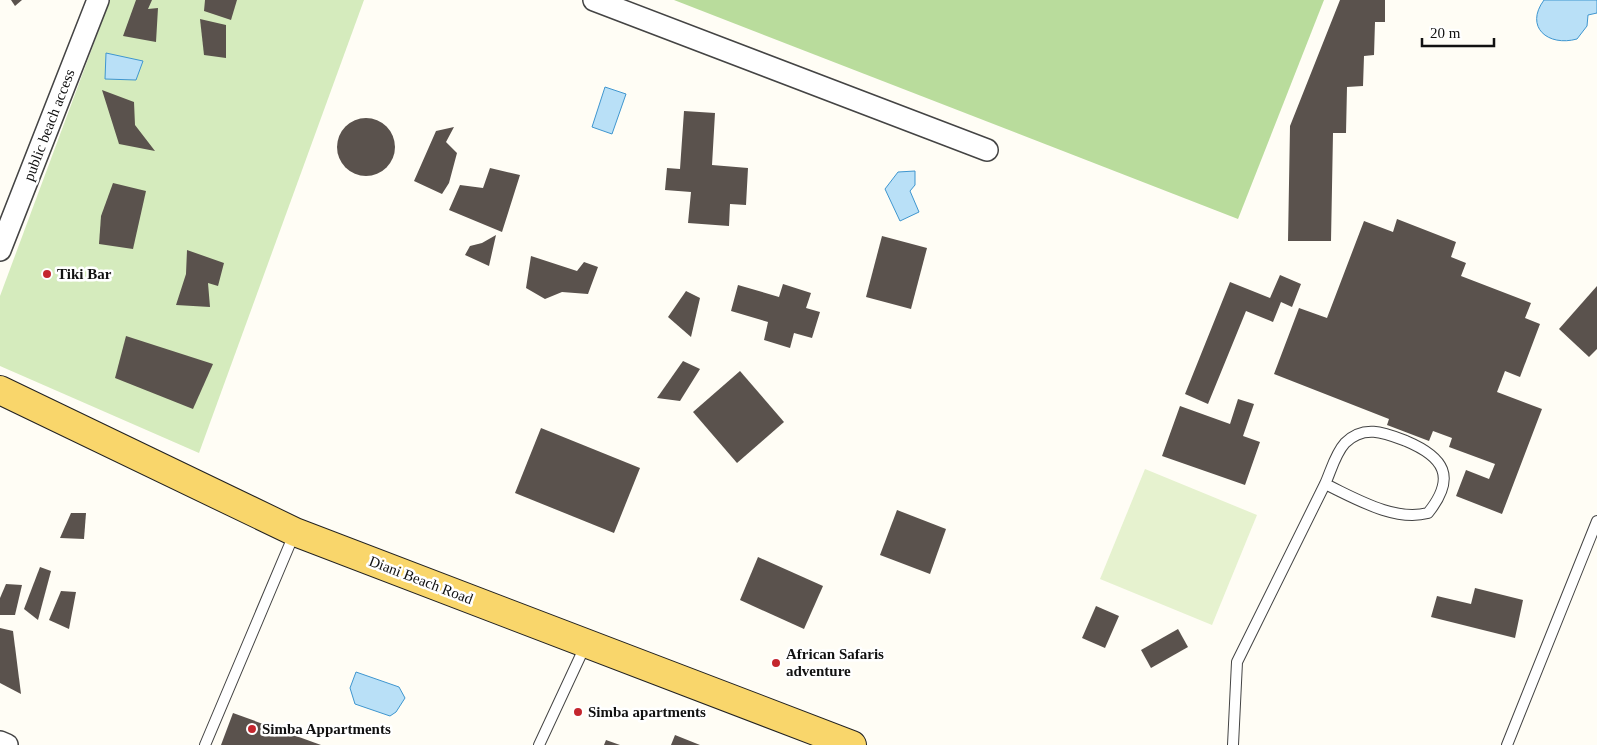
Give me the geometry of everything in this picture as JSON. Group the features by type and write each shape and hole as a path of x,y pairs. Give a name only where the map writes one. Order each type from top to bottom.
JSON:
{"main road":[{"name":"Diani Beach Road","path":"0,390 295,532 852,745"}],"street":[{"name":"public beach access","path":"0,250 98,0"},
{"path":"594,0 987,150"},
{"path":"0,742 7,745"}],"lane":[{"path":"1233,745 1237,662 1337,456 1346,442 1361,433 1373,430 1382,432 1425,449 1440,462 1443,478 1439,498 1428,512 1410,516 1371,504 1325,484"},
{"path":"1507,745 1597,522"},
{"path":"205,745 295,532"},
{"path":"538,745 586,643"}],"green space":[{"path":"110,0 364,0 199,453 0,366 0,296"},
{"path":"674,0 1324,0 1238,219"},
{"path":"1145,469 1257,515 1212,625 1100,579"}],"water":[{"path":"1544,0 1597,0 1597,13 1588,15 1587,26 1577,39 1557,40 1542,33 1538,26 1538,10"},
{"path":"106,53 143,61 136,80 105,79"},
{"path":"605,87 626,94 612,134 592,127"},
{"path":"915,171 915,185 910,191 919,212 900,221 885,189 898,172"},
{"path":"356,672 399,687 405,698 396,712 390,716 355,704 350,688"}],"building":[{"path":"11,0 22,0 15,6"},
{"path":"136,0 152,0 148,9 158,8 156,42 123,36"},
{"path":"205,0 237,0 231,20 204,11"},
{"path":"1340,0 1385,0 1385,22 1375,22 1374,55 1364,56 1363,86 1347,87 1346,133 1333,133 1331,241 1288,241 1290,126"},
{"path":"200,19 226,25 226,58 204,55"},
{"path":"102,90 134,102 135,125 155,151 119,144"},
{"path":"684,111 715,113 712,165 748,168 746,205 730,204 729,226 688,223 691,192 665,190 667,168 680,169"},
{"path":"360,118 372,118 382,122 391,131 395,153 387,168 372,176 360,176 350,172 341,163 337,153 337,141 341,131 350,122"},
{"path":"454,127 446,142 457,153 449,183 442,194 414,181 436,131"},
{"path":"490,168 520,175 502,232 449,210 460,185 483,188"},
{"path":"113,183 146,191 133,249 99,244 101,216"},
{"path":"1397,219 1456,242 1451,257 1466,263 1461,276 1531,303 1525,318 1540,324 1520,377 1505,371 1497,392 1542,409 1502,514 1456,496 1466,470 1489,479 1495,464 1449,447 1452,438 1433,431 1429,441 1387,425 1389,419 1274,374 1299,308 1327,318 1364,221 1393,232"},
{"path":"496,235 489,266 465,255 470,246 482,243"},
{"path":"882,236 927,248 911,309 866,297"},
{"path":"187,250 224,263 218,286 208,283 210,307 176,305 186,274"},
{"path":"531,256 577,271 584,262 598,267 588,294 562,292 545,299 526,288"},
{"path":"1280,275 1301,284 1292,307 1281,302 1273,322 1246,311 1208,404 1185,394 1230,282 1270,298"},
{"path":"783,284 811,293 806,308 820,312 812,338 794,333 790,348 764,340 768,322 731,311 738,285 779,297"},
{"path":"1597,286 1597,349 1589,357 1559,329"},
{"path":"686,291 700,298 691,337 668,317"},
{"path":"126,336 213,364 193,409 115,378"},
{"path":"683,361 700,369 680,401 657,398"},
{"path":"740,371 784,422 737,463 693,412"},
{"path":"1238,399 1254,404 1243,436 1260,442 1245,485 1162,456 1180,406 1230,424"},
{"path":"541,428 640,468 614,533 515,493"},
{"path":"897,510 946,529 930,574 880,555"},
{"path":"71,513 86,513 84,539 60,538"},
{"path":"758,557 823,586 804,629 740,600"},
{"path":"40,567 51,571 38,620 24,609"},
{"path":"6,584 22,585 15,615 0,615 0,598"},
{"path":"1475,588 1523,600 1515,638 1431,617 1437,596 1471,604"},
{"path":"61,591 76,592 69,629 49,620"},
{"path":"1096,606 1119,616 1105,648 1082,638"},
{"path":"0,628 13,631 21,694 0,683"},
{"path":"1178,629 1188,647 1151,668 1141,650"},
{"name":"Simba Appartments","path":"233,713 321,745 221,745"},
{"path":"675,735 700,745 671,745"},
{"path":"606,740 620,745 604,745"}],"place":[{"name":"Tiki Bar","path":"47,274"},
{"name":"African Safaris adventure","path":"776,663"},
{"name":"Simba apartments","path":"578,712"},
{"name":"Simba Appartments","path":"252,729"}]}
